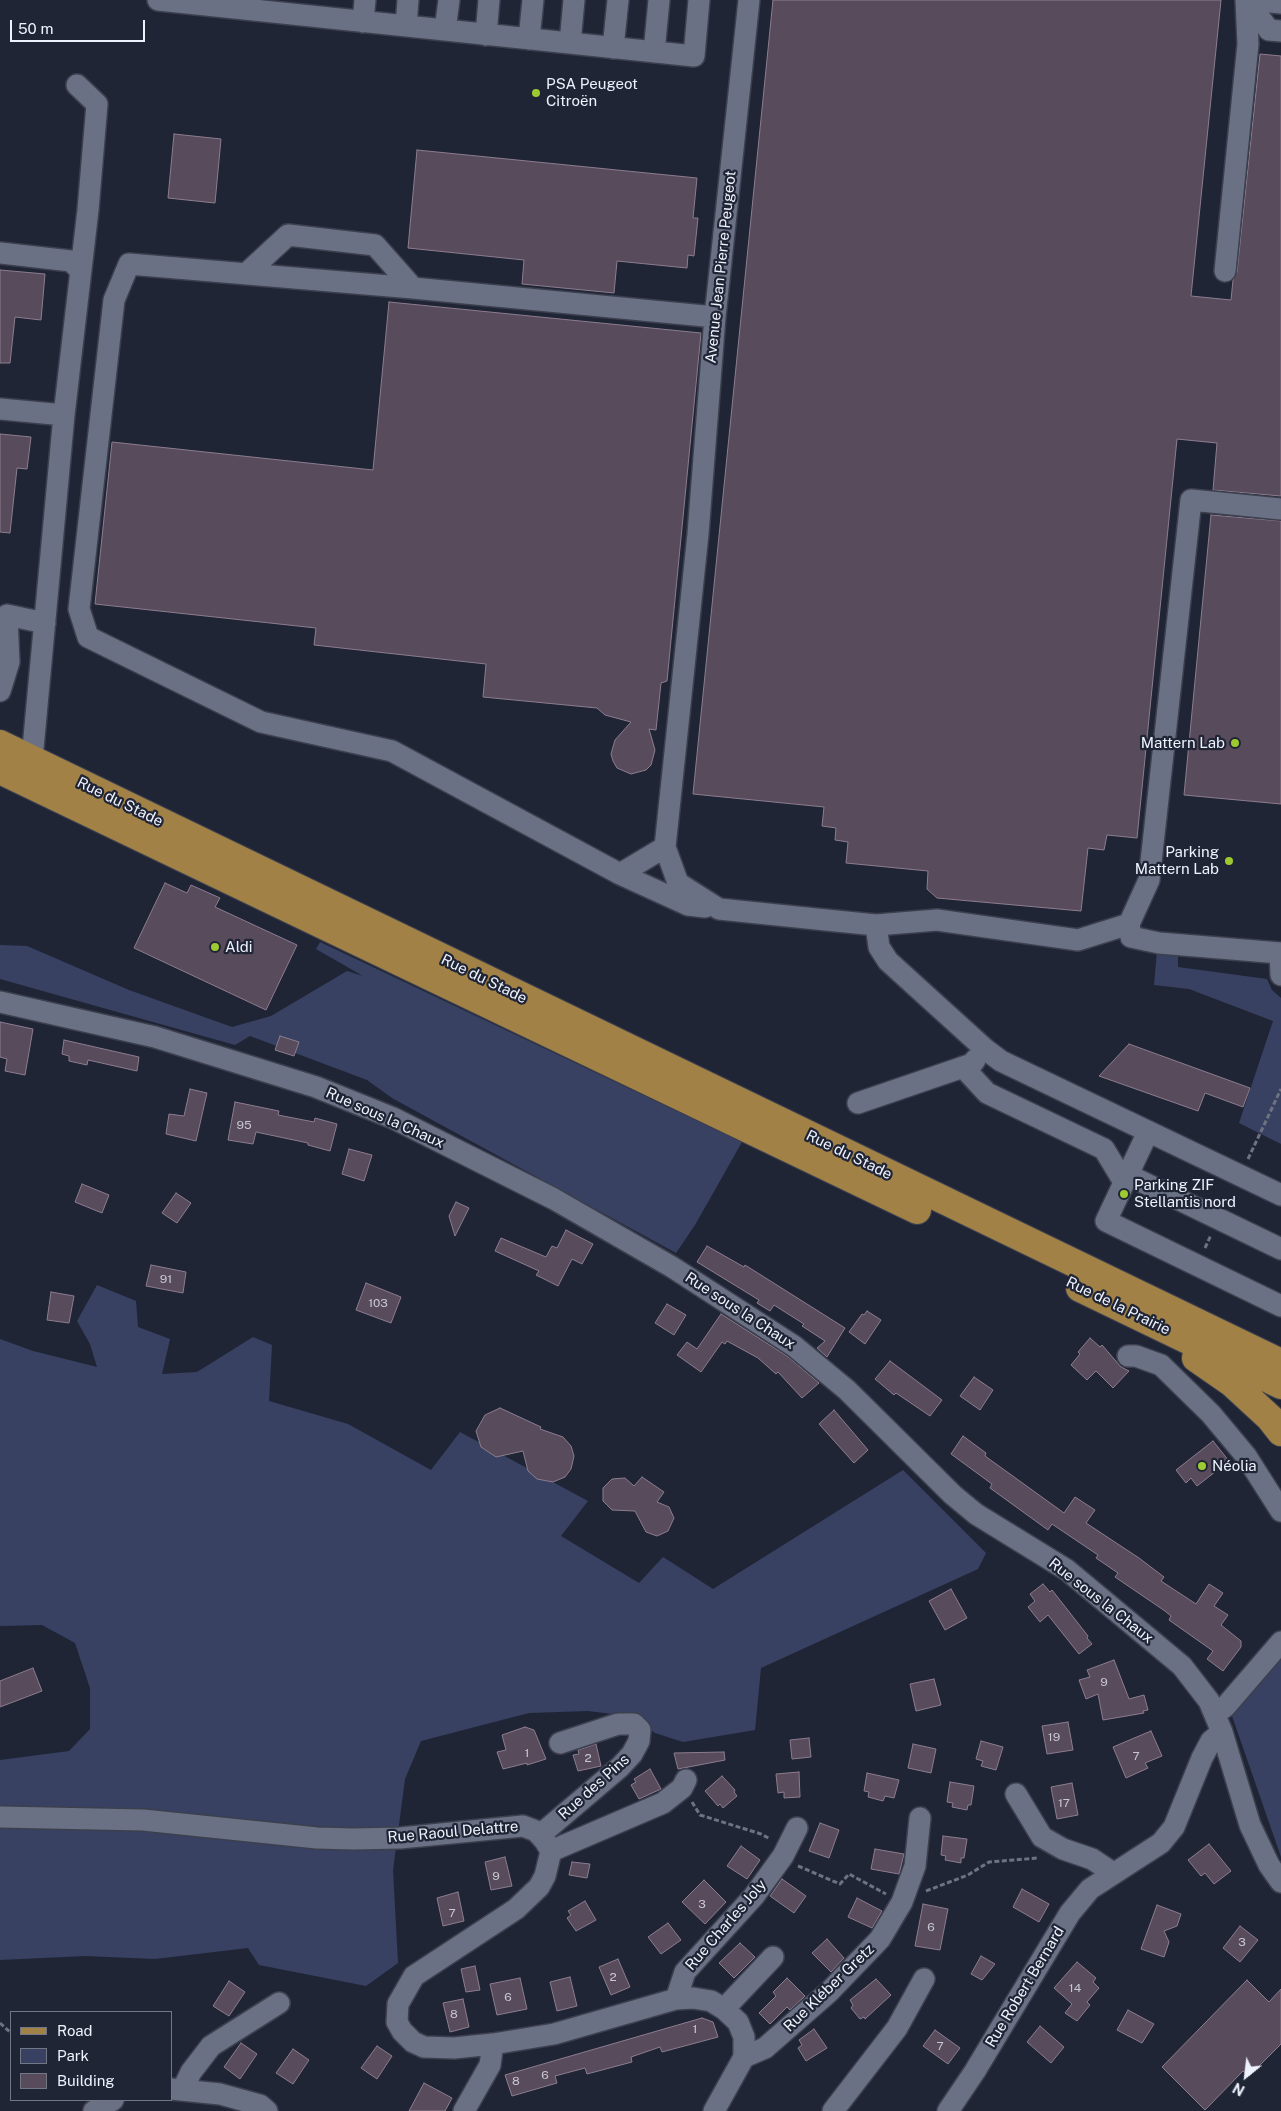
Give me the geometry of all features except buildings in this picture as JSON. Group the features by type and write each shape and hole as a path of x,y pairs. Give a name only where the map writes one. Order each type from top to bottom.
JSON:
{"main road":[{"name":"Rue du Stade","path":"0,744 962,1221"},
{"name":"Rue du Stade","path":"0,770 962,1221"},
{"name":"Rue de la Prairie","path":"962,1221 1129,1311 1281,1385"},
{"name":"Rue de la Prairie","path":"962,1221 1281,1363"},
{"path":"1129,1311 1232,1384 1270,1418 1281,1432"}],"street":[{"path":"158,0 322,8 364,22 694,56 698,0"},
{"path":"364,22 366,0"},
{"path":"406,26 408,0"},
{"path":"445,30 449,0"},
{"path":"486,35 489,0"},
{"path":"529,39 533,0"},
{"path":"570,43 574,0"},
{"path":"613,48 618,0"},
{"path":"654,52 660,0"},
{"name":"Avenue Jean Pierre Peugeot","path":"665,847 698,534 715,317 749,0"},
{"path":"1246,0 1268,30 1281,31"},
{"path":"1225,271 1248,44 1246,0"},
{"path":"1251,0 1281,3"},
{"path":"32,760 64,416 88,210 98,104 77,85"},
{"path":"247,273 288,235 375,245 413,288"},
{"path":"0,253 72,261 80,270"},
{"path":"715,317 413,288 129,264 114,300 79,609 88,636 261,722 392,751 620,874 688,905 876,925 938,920 1078,940 1129,924"},
{"path":"0,409 64,416"},
{"path":"1281,509 1191,500 1150,880 1129,924 1131,938 1159,943 1281,953 1281,975"},
{"path":"1,684 8,662 3,621 45,623"},
{"path":"620,874 665,847 678,884 719,909"},
{"path":"876,925 879,948 888,961 985,1049 1002,1061 1281,1195"},
{"name":"Rue sous la Chaux","path":"0,1002 155,1037 333,1094 393,1118 554,1199 672,1266 794,1346 822,1368 953,1495 976,1514 1067,1570 1182,1666 1209,1701 1218,1722 1250,1825 1269,1865 1281,1882"},
{"path":"858,1102 972,1064 985,1049"},
{"path":"963,1067 986,1092 1104,1149 1126,1178 1281,1249"},
{"path":"1148,1132 1106,1221 1281,1306"},
{"path":"1128,1356 1143,1358 1161,1365 1211,1414 1246,1456 1281,1511"},
{"name":"Rue Robert Bernard","path":"948,2111 975,2071 1070,1913 1090,1889 1161,1843 1174,1827 1225,1707 1281,1642"},
{"name":"Rue des Pins","path":"545,1843 632,1754 639,1741 640,1730 634,1724 618,1724 560,1743"},
{"path":"684,1784 663,1803 545,1843 545,1876 528,1899 414,1976 398,2004 397,2022 402,2031 413,2042 424,2047 454,2048 554,2034 676,1999 693,1998 711,2002 724,2009 738,2022 744,2037 744,2057 714,2111"},
{"path":"1016,1794 1042,1837 1063,1848 1092,1859 1113,1873"},
{"name":"Rue Raoul Delattre","path":"0,1817 143,1820 317,1838 400,1838 523,1826 536,1831 545,1843"},
{"name":"Rue Kléber Gretz","path":"744,2057 765,2048 829,1992 880,1939 904,1899 915,1866 920,1818"},
{"name":"Rue Charles Joly","path":"676,1999 685,1972 754,1896 783,1855 797,1828"},
{"path":"724,2009 773,1957"},
{"path":"833,2111 897,2028 924,1979"},
{"path":"177,2089 211,2046 279,2003"},
{"path":"464,2111 490,2065 493,2044"},
{"path":"177,2089 220,2094 260,2105 267,2111"},
{"path":"94,2111 111,2101"}],"path":[{"path":"1243,1168 1281,1089"},
{"path":"684,1784 700,1814 761,1834 774,1841 783,1855 795,1865 840,1884 849,1874 904,1899 940,1887 989,1862 1049,1857 1063,1848"},
{"path":"0,2023 10,2032"}],"green space":[{"path":"320,942 742,1142 695,1225 676,1253 392,1098 367,1080 250,1036 235,1045 0,979 0,945 27,946 129,990 232,1027 271,1016 347,971 363,976 316,949"},
{"path":"1157,951 1178,953 1178,967 1267,979 1272,990 1281,998 1281,1144 1239,1123 1273,1021 1189,989 1154,985"},
{"path":"97,1285 136,1301 138,1327 170,1339 162,1374 197,1372 253,1337 272,1345 269,1401 348,1424 431,1470 460,1432 588,1501 561,1536 639,1583 663,1557 713,1589 903,1470 986,1553 978,1569 761,1668 755,1730 683,1742 655,1733 629,1716 588,1711 529,1713 421,1741 405,1779 393,1870 398,1963 366,1986 259,1965 248,1948 155,1959 85,1956 0,1960 0,1760 69,1751 90,1729 90,1688 75,1643 42,1625 0,1626 0,1339 33,1351 97,1367 90,1344 77,1321"},
{"path":"1281,1657 1281,1857 1232,1716"}],"place":[{"name":"PSA Peugeot Citroën","path":"536,93"},
{"name":"Mattern Lab","path":"1235,743"},
{"name":"Parking Mattern Lab","path":"1229,861"},
{"name":"Aldi","path":"215,947"},
{"name":"Parking ZIF Stellantis nord","path":"1124,1194"},
{"name":"Néolia","path":"1202,1466"}]}
